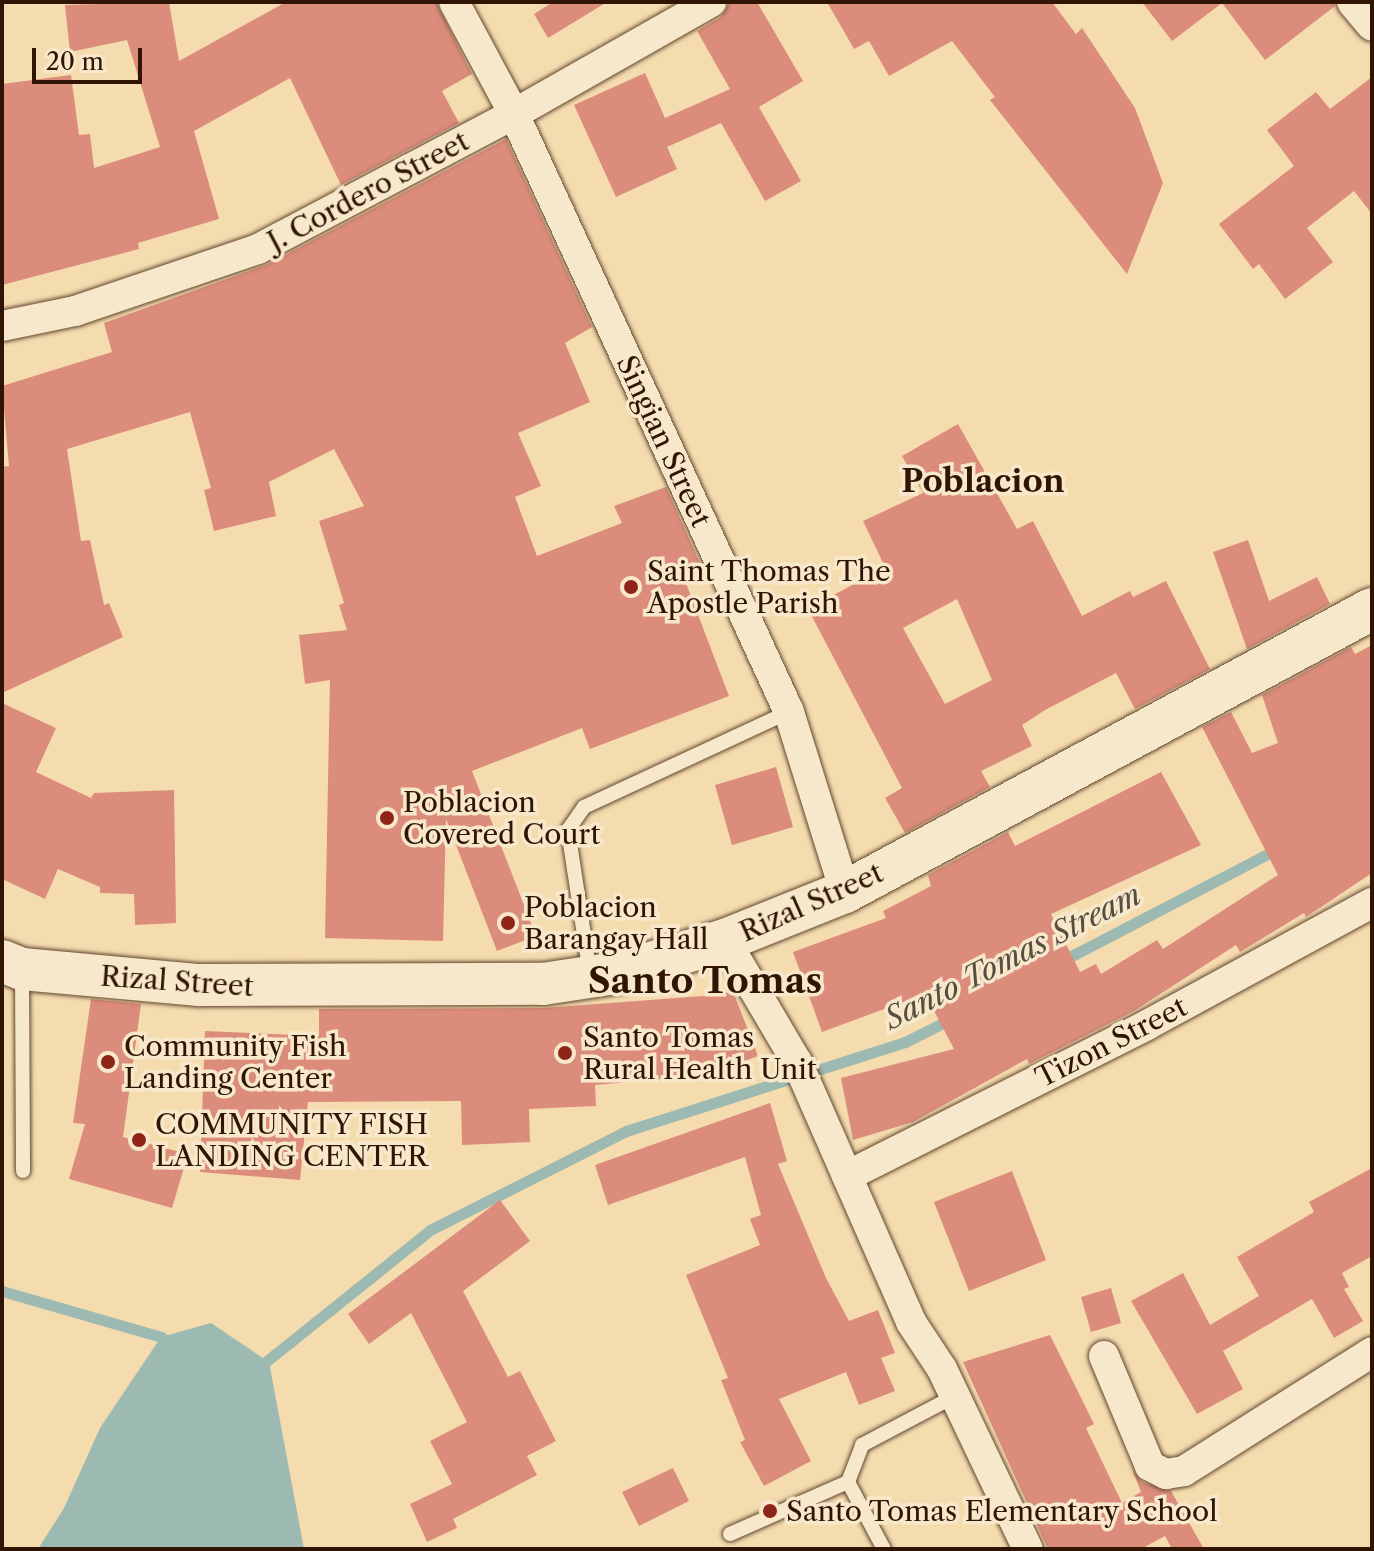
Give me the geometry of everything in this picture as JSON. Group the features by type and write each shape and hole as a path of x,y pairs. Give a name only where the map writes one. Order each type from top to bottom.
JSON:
{"street":[{"name":"Singian Street","path":"454,2 514,114 789,712 845,892"},
{"name":"J. Cordero Street","path":"2,326 75,311 258,249 514,114 711,2"},
{"path":"1352,2 1372,26"},
{"name":"Rizal Street","path":"12,965 199,985 543,984 591,976 725,940 845,892 1372,609"},
{"name":"Tizon Street","path":"847,1176 1368,915"},
{"path":"725,940 797,1062 911,1322 955,1396 1028,1549"},
{"path":"1104,1356 1150,1466 1166,1474 1184,1471 1372,1352"}],"lane":[{"path":"591,976 568,830 584,807 789,712"},
{"path":"12,965 23,1171"},
{"path":"730,1534 848,1482 862,1445 955,1396"},
{"path":"848,1482 884,1549"}],"water":[{"path":"211,1323 269,1362 304,1549 38,1549 64,1508 100,1428 161,1337"}],"building":[{"path":"169,2 179,61 286,2 436,2 472,74 442,91 459,123 341,185 290,78 194,131 219,219 138,243 139,249 2,285 2,84 71,75 79,135 90,134 94,168 160,147 127,40 70,52 65,5"},
{"path":"553,2 607,2 548,38 534,14"},
{"path":"730,2 757,2 803,81 759,107 801,181 765,201 721,123 667,147 677,169 616,197 574,105 645,73 665,118 730,89 697,31 721,17"},
{"path":"827,2 1052,2 1076,34 1082,28 1135,108 1163,183 1127,274 990,100 995,97 952,41 889,76 869,41 854,49"},
{"path":"1142,2 1334,2 1335,6 1265,60 1222,3 1172,41"},
{"path":"1372,77 1372,214 1354,191 1307,228 1333,262 1285,299 1259,264 1253,269 1219,224 1294,166 1267,130 1316,92 1330,109"},
{"path":"506,139 592,327 565,343 590,402 518,433 541,486 515,497 537,556 622,523 614,506 666,487 700,563 689,566 692,575 684,578 729,696 590,749 582,728 472,771 536,936 497,951 446,819 443,941 325,938 330,680 305,684 299,635 347,630 339,605 344,603 319,521 364,506 334,449 269,482 276,516 214,531 204,490 211,488 190,412 67,449 81,541 90,540 104,605 109,603 123,637 2,693 2,467 9,466 2,386 112,352 104,323 266,265"},
{"path":"958,424 1017,529 1033,521 1082,616 1130,591 1133,597 1166,581 1210,669 1135,709 1116,673 1045,710 1022,725 1032,746 981,771 990,787 905,833 885,798 902,788 808,609 885,567 863,521 923,493 902,456","holes":["957,599 992,680 945,704 903,628"]},
{"path":"1248,540 1269,601 1317,577 1330,604 1247,649 1213,552"},
{"path":"1372,645 1372,873 1306,917 1304,913 1240,952 1236,945 1134,1011 1029,1064 1027,1059 913,1122 853,1140 841,1078 954,1049 925,994 822,1032 793,952 886,918 883,911 931,886 928,875 1008,832 1015,846 1161,772 1201,845 1051,914 1080,972 1096,964 1101,974 1157,940 1163,949 1278,875 1202,727 1231,712 1252,753 1278,743 1262,695 1351,647 1355,654"},
{"path":"2,703 56,728 36,772 91,798 94,793 174,790 176,923 135,925 134,894 100,893 100,887 58,869 45,899 2,879"},
{"path":"776,767 793,827 732,845 715,785"},
{"path":"731,986 758,1056 707,1075 595,1085 596,1106 529,1109 530,1142 462,1145 461,1101 308,1102 300,1180 200,1172 205,1031 319,1036 319,1009 543,1008 703,996"},
{"path":"91,999 141,1004 123,1137 188,1154 172,1208 69,1179 85,1124 73,1123"},
{"path":"770,1103 787,1161 778,1164 826,1278 849,1321 878,1310 895,1353 881,1358 895,1391 859,1405 846,1372 779,1399 811,1461 764,1486 740,1442 745,1440 721,1380 728,1378 686,1275 760,1245 750,1219 761,1215 745,1157 608,1205 595,1165"},
{"path":"1372,1168 1372,1256 1342,1273 1349,1287 1344,1289 1363,1321 1334,1338 1312,1299 1223,1351 1243,1389 1197,1414 1131,1301 1183,1273 1210,1325 1259,1296 1237,1257 1314,1212 1309,1202"},
{"path":"1012,1171 1046,1260 969,1291 934,1202"},
{"path":"500,1200 530,1241 463,1291 508,1377 520,1371 556,1441 527,1456 537,1475 453,1519 457,1528 427,1542 410,1504 452,1484 430,1441 467,1422 411,1313 369,1344 348,1314"},
{"path":"1111,1288 1121,1323 1091,1332 1081,1297"},
{"path":"1050,1335 1094,1424 1086,1428 1122,1503 1141,1492 1132,1469 1142,1482 1171,1491 1204,1549 1172,1549 1165,1536 1141,1549 1048,1549 963,1362"},
{"path":"673,1468 689,1501 639,1526 622,1492"}],"waterway":[{"name":"Santo Tomas Stream","path":"1060,962 1279,848"},
{"name":"Santo Tomas Stream","path":"258,1368 430,1230 626,1131 905,1042 953,1018"},
{"name":"Santo Tomas Stream","path":"2,1291 161,1337 171,1348"}],"place":[{"name":"Saint Thomas The Apostle Parish","path":"631,587"},
{"name":"Poblacion Covered Court","path":"387,818"},
{"name":"Poblacion Barangay Hall","path":"508,923"},
{"name":"Santo Tomas Rural Health Unit","path":"565,1053"},
{"name":"Community Fish Landing Center","path":"108,1062"},
{"name":"COMMUNITY FISH LANDING CENTER","path":"139,1140"},
{"name":"Santo Tomas Elementary School","path":"770,1511"}],"district":[{"name":"Poblacion","path":"983,481"},
{"name":"Santo Tomas","path":"705,981"}]}
